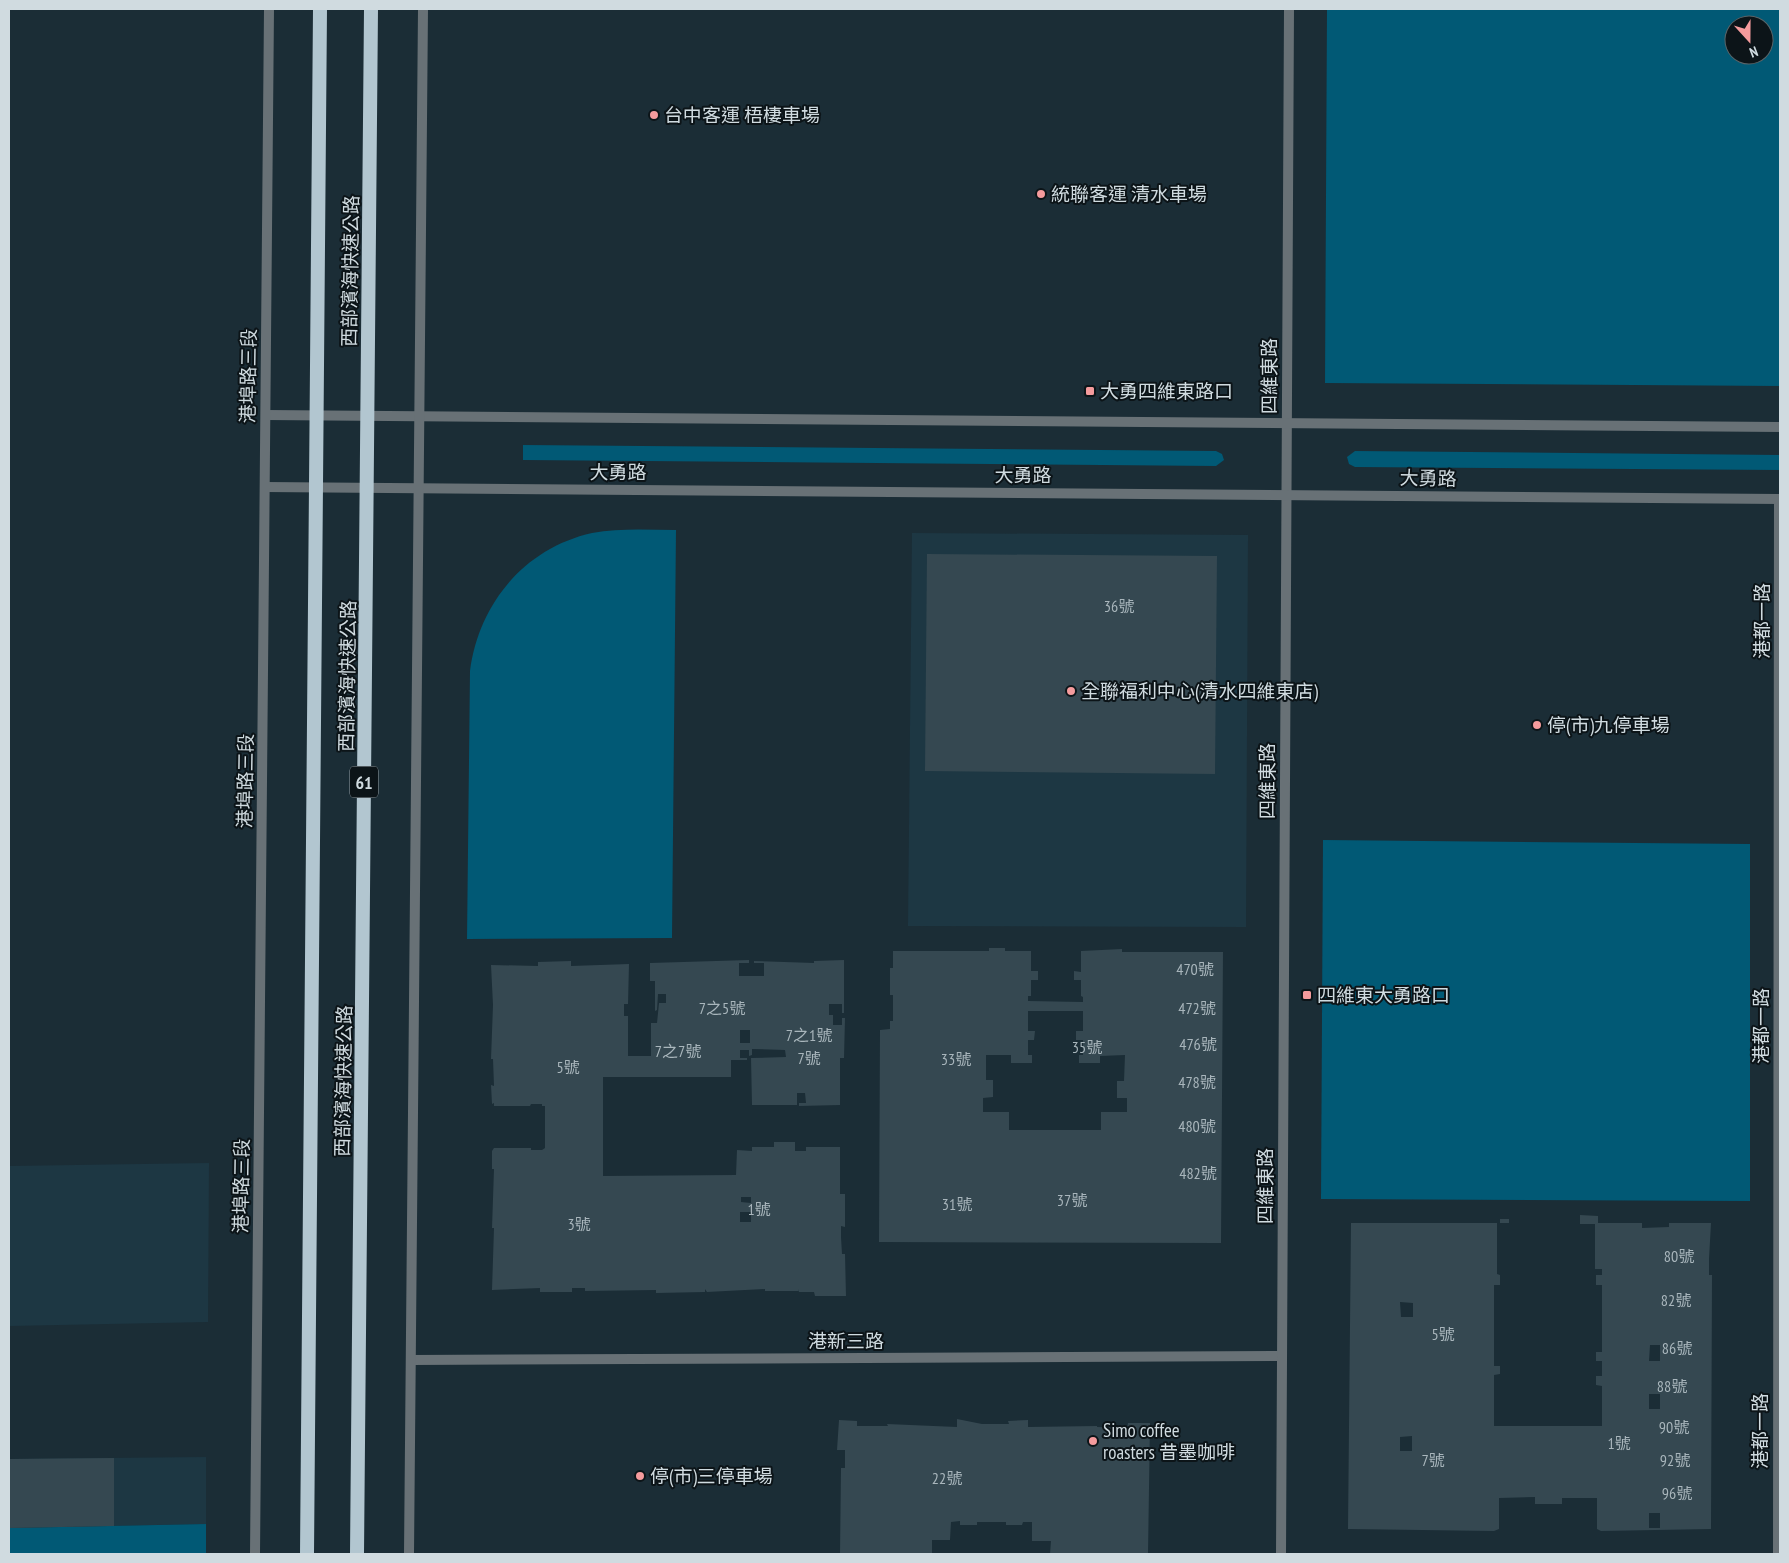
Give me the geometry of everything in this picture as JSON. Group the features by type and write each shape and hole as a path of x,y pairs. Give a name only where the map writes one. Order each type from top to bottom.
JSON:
{"highway":[{"name":"西部濱海快速公路","path":"307,1554 320,9"},
{"name":"西部濱海快速公路","path":"357,1554 371,9"}],"street":[{"name":"港埠路三段","path":"255,1554 269,9"},
{"path":"409,1554 423,9"},
{"name":"四維東路","path":"1281,1554 1289,9"},
{"path":"266,415 1780,427"},
{"name":"大勇路","path":"265,487 1780,499"},
{"name":"港都一路","path":"1778,1554 1780,499"},
{"name":"港新三路","path":"411,1360 1282,1356"}],"shaded area":[{"path":"1327,9 1780,9 1780,386 1325,383"},
{"path":"523,445 1216,451 1222,454 1224,460 1216,466 523,460"},
{"path":"1355,451 1780,455 1780,470 1355,467 1349,464 1347,457"},
{"path":"613,530 676,530 672,938 467,939 470,671 475,646 483,623 495,601 509,582 526,565 546,551 568,540 592,533"},
{"path":"912,533 1248,535 1246,927 908,926"},
{"path":"1323,840 1750,844 1750,1201 1321,1199"},
{"path":"209,1163 208,1322 9,1326 9,1166"},
{"path":"206,1457 206,1524 9,1528 9,1459"},
{"path":"206,1524 206,1554 9,1554 9,1528"}],"building":[{"name":"全聯福利中心(清水四維東店)","path":"927,554 1217,556 1215,774 925,771"},
{"path":"989,948 1005,948 1005,951 1031,951 1031,971 1038,971 1038,980 1031,980 1031,996 1028,996 1028,1001 1083,1002 1081,980 1074,980 1074,971 1081,972 1081,951 1122,949 1122,952 1223,952 1221,1243 879,1242 880,1030 890,1029 890,1021 893,1021 893,995 890,995 890,968 893,968 893,951 989,951","holes":["1028,1011 1083,1011 1083,1031 1076,1031 1076,1040 1083,1040 1083,1055 1079,1055 1079,1063 1100,1063 1100,1056 1125,1055 1124,1081 1117,1081 1117,1098 1127,1098 1127,1112 1101,1112 1101,1130 1009,1130 1009,1112 983,1112 983,1098 993,1097 993,1080 986,1080 986,1055 1011,1055 1011,1063 1032,1063 1032,1055 1028,1055 1028,1040 1034,1040 1035,1031 1028,1031"]},
{"path":"749,960 749,963 739,963 739,976 764,976 764,963 754,963 754,961 814,963 814,961 844,960 844,1013 842,1013 842,1004 829,1004 829,1015 833,1015 833,1025 842,1025 842,1018 845,1018 844,1058 840,1058 840,1105 799,1106 799,1103 806,1103 805,1093 797,1093 797,1105 752,1105 751,1058 786,1057 785,1050 752,1049 752,1055 749,1056 749,1050 740,1050 740,1058 747,1058 747,1060 731,1060 731,1077 603,1077 603,1176 736,1175 737,1150 752,1151 752,1147 774,1147 774,1142 795,1142 795,1151 806,1151 806,1147 840,1147 840,1194 845,1194 845,1227 841,1226 841,1237 842,1254 845,1254 846,1296 815,1296 814,1292 765,1291 765,1289 707,1292 705,1289 705,1292 656,1293 656,1290 585,1291 585,1288 572,1288 572,1292 540,1292 540,1288 492,1290 494,1169 492,1169 492,1151 494,1148 531,1148 531,1150 542,1150 545,1148 545,1106 542,1106 542,1104 531,1104 530,1106 494,1106 494,1103 492,1104 491,1085 494,1086 493,1059 491,1059 493,1005 491,965 538,966 538,962 571,961 571,966 629,964 628,1004 624,1004 624,1016 628,1016 628,1056 651,1056 651,1023 657,1023 659,1003 666,1003 666,994 658,994 657,1010 655,1011 655,981 650,981 650,963","holes":["740,1030 750,1030 750,1043 740,1043","741,1197 751,1197 751,1203 741,1202","740,1212 751,1212 751,1222 740,1222"]},
{"path":"1580,1215 1598,1216 1598,1223 1642,1223 1642,1228 1669,1227 1669,1223 1711,1223 1709,1275 1712,1275 1711,1529 1601,1531 1597,1529 1597,1498 1562,1498 1562,1504 1535,1504 1535,1497 1499,1498 1499,1529 1494,1531 1348,1529 1351,1223 1497,1223 1497,1274 1500,1275 1500,1285 1494,1285 1494,1366 1500,1366 1500,1374 1494,1375 1494,1426 1602,1426 1602,1386 1596,1385 1596,1376 1602,1376 1602,1361 1596,1361 1596,1352 1602,1352 1602,1285 1596,1285 1596,1275 1602,1275 1602,1269 1595,1269 1595,1224 1580,1224","holes":["1400,1302 1413,1303 1413,1317 1401,1317","1650,1345 1660,1345 1660,1361 1649,1361","1649,1394 1660,1394 1660,1409 1649,1409","1412,1436 1412,1451 1400,1451 1400,1437","1649,1513 1660,1513 1660,1528 1649,1528"]},
{"path":"1500,1219 1509,1219 1509,1223 1500,1223"},
{"path":"957,1419 982,1424 1009,1424 1008,1421 1028,1420 1028,1427 1097,1426 1127,1428 1128,1423 1150,1423 1148,1554 1050,1554 1051,1541 1032,1541 1032,1522 1023,1522 1022,1525 1006,1525 1006,1522 977,1522 977,1525 960,1525 960,1521 951,1522 950,1540 932,1540 932,1554 840,1554 841,1468 845,1468 845,1450 837,1450 839,1420 857,1421 857,1426 888,1426 887,1424 957,1427"},
{"path":"114,1458 114,1526 9,1528 9,1459"}],"place":[{"name":"台中客運 梧棲車場","path":"654,115"},
{"name":"統聯客運 清水車場","path":"1041,194"},
{"name":"大勇四維東路口","path":"1090,391"},
{"name":"全聯福利中心(清水四維東店)","path":"1071,691"},
{"name":"停(市)九停車場","path":"1537,725"},
{"name":"四維東大勇路口","path":"1307,995"},
{"name":"Simo coffee roasters 昔墨咖啡","path":"1093,1441"},
{"name":"停(市)三停車場","path":"640,1476"}]}
